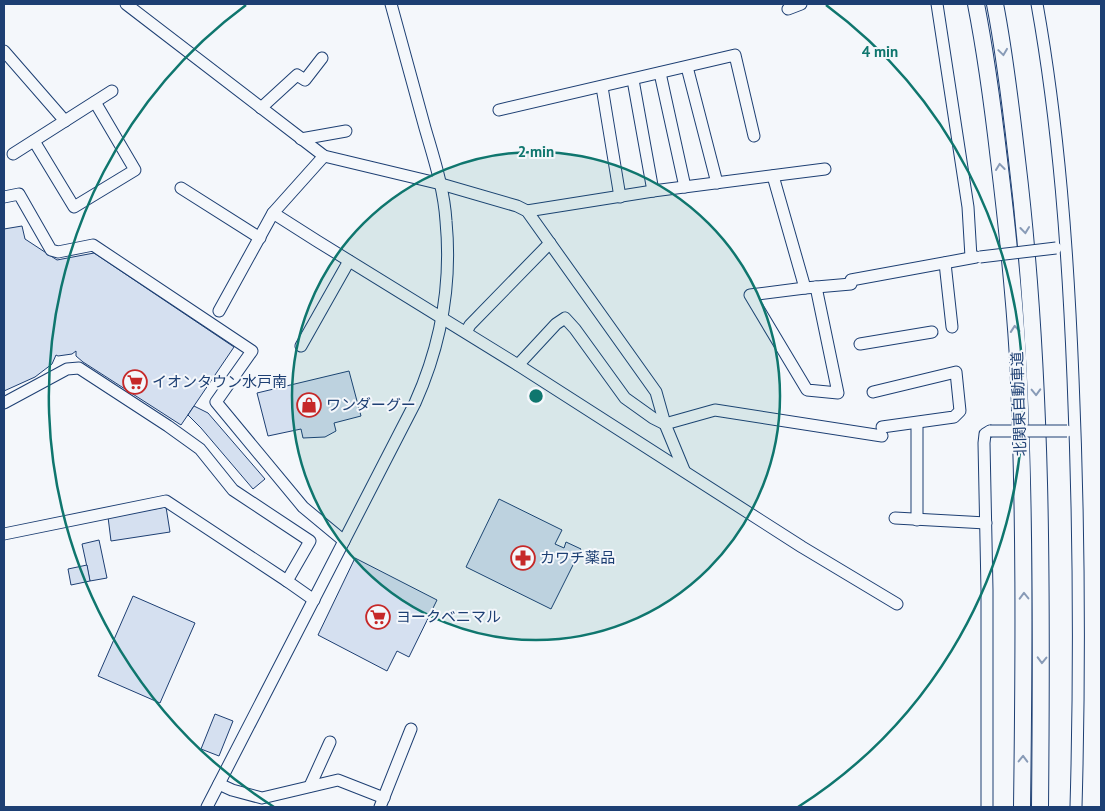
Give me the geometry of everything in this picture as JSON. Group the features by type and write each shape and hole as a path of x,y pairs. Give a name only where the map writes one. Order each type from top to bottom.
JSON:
{"highway":[{"name":"北関東自動車道","path":"976,4 992,105 1007,224 1018,356 1023,486 1022,807"},
{"name":"北関東自動車道","path":"995,4 1026,233 1035,355 1042,610 1040,807"}],"street":[{"path":"126,4 324,156 441,184 517,206 527,211 656,392 684,470"},
{"path":"207,807 416,402 425,382 443,317 448,243 441,184 391,4"},
{"path":"788,8 801,4"},
{"path":"937,4 975,257"},
{"path":"1037,4 1055,129 1071,431 1080,640 1076,807"},
{"path":"4,51 65,121"},
{"path":"499,110 735,55 754,136"},
{"path":"261,108 297,76 305,80 322,58"},
{"path":"687,67 717,183"},
{"path":"660,73 685,187"},
{"path":"633,80 653,191"},
{"path":"602,87 620,197"},
{"path":"13,154 112,91"},
{"path":"34,141 74,206 135,170 95,102"},
{"path":"301,139 346,131"},
{"path":"219,311 273,213 324,156"},
{"path":"527,211 653,191 825,169"},
{"path":"773,176 810,287 838,393 807,390 750,295 810,287 851,282 975,257 1061,248"},
{"path":"181,188 260,238"},
{"path":"4,197 20,194 51,250 58,252 93,245 252,351 216,402 303,507 344,541"},
{"path":"273,213 443,317 684,470 702,484 897,604"},
{"path":"466,332 470,325 550,243"},
{"path":"301,346 349,261"},
{"path":"945,263 952,326"},
{"path":"518,365 556,324 565,318 625,398 653,418 666,424 715,410 882,432 917,423 954,417 960,411 956,372 873,392"},
{"path":"860,344 932,332"},
{"path":"4,403 67,369 79,368 200,448 233,490 310,541 287,581"},
{"path":"917,423 917,520"},
{"path":"987,807 985,434 990,431 1071,431"},
{"path":"4,534 166,501 314,600"},
{"path":"895,518 986,523"},
{"path":"219,784 232,790 262,798 338,780 382,803 411,729"},
{"path":"310,786 330,742"}],"building":[{"path":"22,226 25,239 57,260 94,253 234,347 181,425 83,362 76,356 76,351 72,354 56,355 52,364 35,377 4,391 4,229"},
{"name":"ワンダーグー","path":"349,371 361,416 334,423 336,431 325,437 303,438 301,429 268,436 257,393"},
{"path":"194,406 208,413 265,479 253,489 188,415"},
{"name":"カワチ薬品","path":"499,499 562,530 555,544 564,548 566,542 581,549 551,609 466,567"},
{"path":"166,507 170,532 111,541 108,517"},
{"path":"99,540 107,578 90,581 82,544"},
{"name":"ヨークベニマル","path":"355,558 437,600 409,657 397,651 387,671 318,635"},
{"path":"87,565 90,581 71,585 68,569"},
{"path":"133,596 195,623 160,703 98,676"},
{"path":"215,714 233,721 219,756 201,749"}],"place":[{"name":"イオンタウン水戸南","path":"135,382"},
{"name":"ワンダーグー","path":"309,405"},
{"name":"カワチ薬品","path":"523,558"},
{"name":"ヨークベニマル","path":"378,617"}]}
